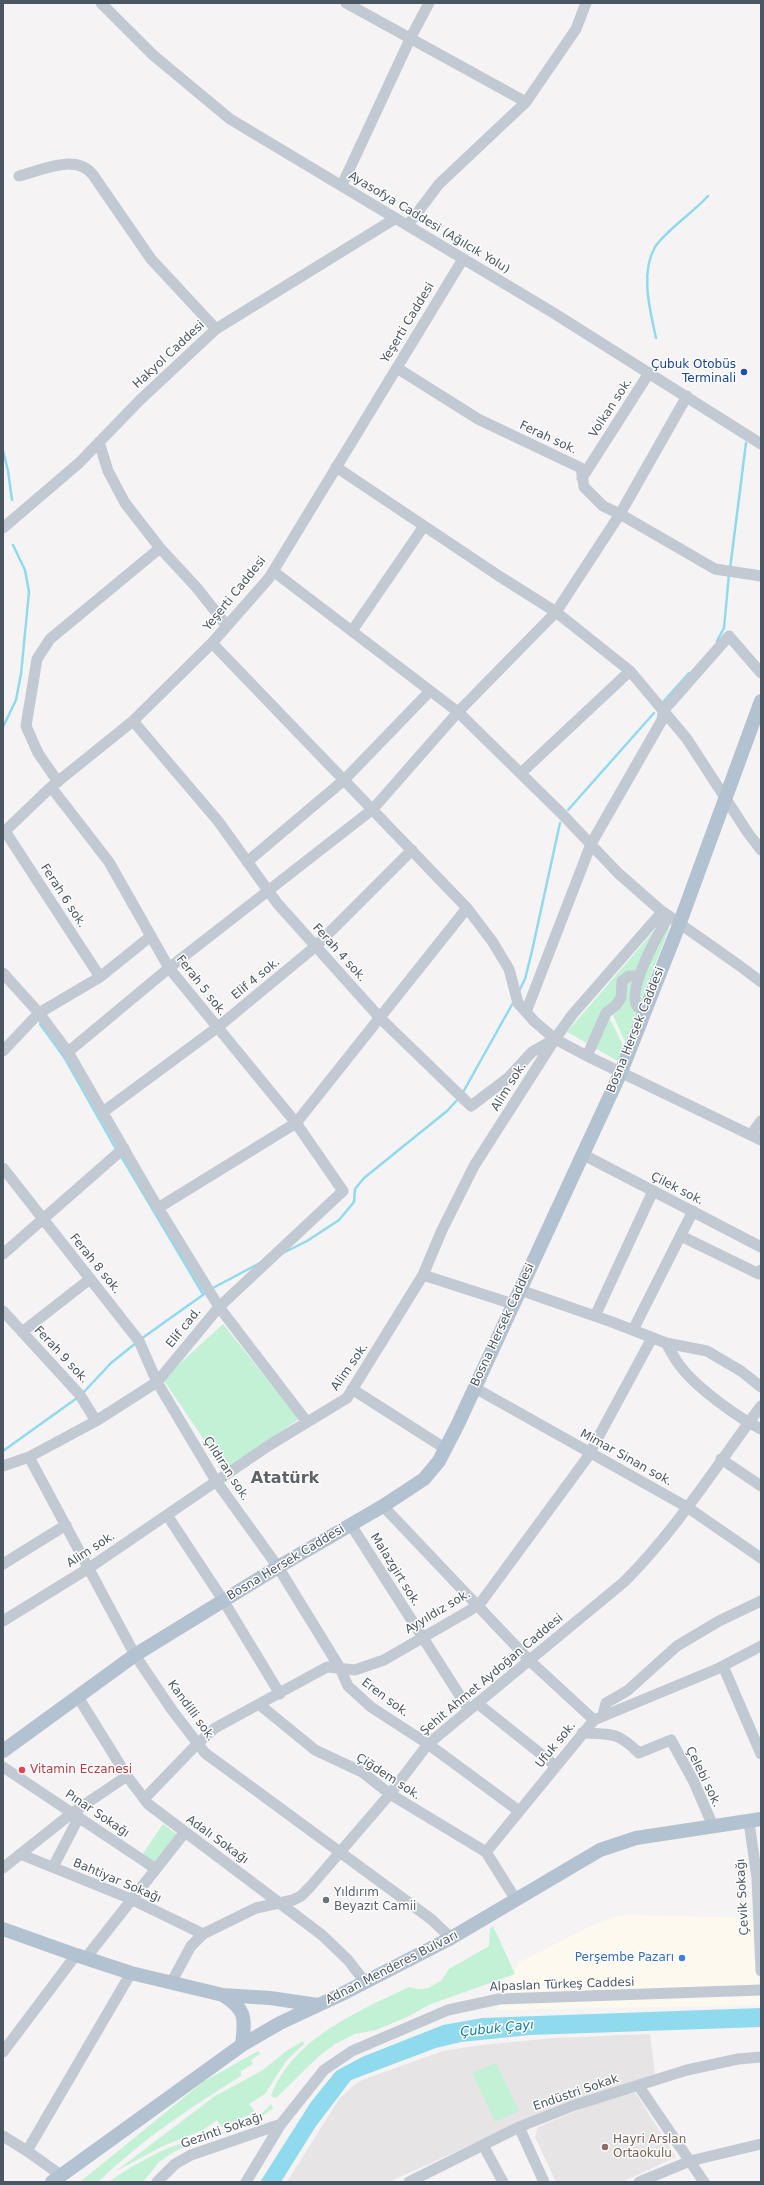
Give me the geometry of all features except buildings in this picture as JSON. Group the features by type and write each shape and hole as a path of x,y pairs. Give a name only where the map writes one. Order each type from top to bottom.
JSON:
{"main road":[{"name":"Bosna Hersek Caddesi","path":"3,1751 135,1655 223,1600 383,1506 424,1479 432,1471 446,1450 621,1072 679,925 761,701"},
{"name":"Adnan Menderes Bulvarı","path":"57,2179 242,2045 280,2023 452,1938 612,1845 636,1838 755,1821"},
{"path":"3,1929 80,1957 131,1973 171,1983 223,1995 270,1998 318,2005"},
{"path":"223,1995 240,2007 245,2018 242,2045"}],"street":[{"name":"Ayasofya Caddesi (Ağılcık Yolu)","path":"101,3 153,55 218,110 687,396 761,444"},
{"path":"346,3 411,37 526,102"},
{"path":"342,185 411,37 429,3"},
{"path":"408,225 438,184 526,102 576,29 586,3"},
{"path":"19,176 72,163 85,167 93,175 151,259 216,329"},
{"name":"Hakyol Caddesi","path":"3,528 40,498 99,442 140,400 216,329 396,218"},
{"name":"Yeşerti Caddesi","path":"4,832 54,785 133,721 212,643 273,571 463,259"},
{"name":"Ferah sok.","path":"396,368 478,420 581,468 584,487 603,506 620,514 714,569 761,576"},
{"name":"Volkan sok.","path":"582,478 649,373"},
{"path":"68,1052 169,968 373,809 458,712 556,612 620,514 687,396"},
{"path":"99,442 108,471 118,493 160,548 197,588 227,626"},
{"path":"336,467 556,612 630,671 687,739 748,833 761,850"},
{"path":"352,631 424,526"},
{"name":"Ferah 5 sok.","path":"160,548 50,639 37,659 26,726 54,785 109,862 169,968 296,1123 343,1192"},
{"path":"273,571 458,712 660,914 740,966 761,982"},
{"path":"526,1012 591,844 662,720 663,710 729,636 761,673"},
{"path":"212,643 467,908 492,941 509,969 518,1003 555,1038 587,1056 756,1138 761,1121"},
{"path":"521,774 630,671"},
{"path":"247,862 344,780 430,691"},
{"name":"Ferah 4 sok.","path":"133,721 218,821 268,891 316,946 380,1018 471,1106 508,1078 532,1052 555,1038"},
{"name":"Ferah 6 sok.","path":"4,832 100,977"},
{"name":"Elif 4 sok.","path":"103,1112 218,1027 316,946 412,850"},
{"path":"158,1208 296,1123 467,908"},
{"path":"645,1012 638,1008 636,1003 639,976 652,945 665,923 660,914"},
{"name":"Alim sok.","path":"3,1621 89,1568 216,1481 347,1398 423,1275 442,1230 474,1166 555,1038 572,1015 660,914"},
{"path":"3,1051 39,1013 100,977 151,936"},
{"path":"3,972 39,1013 68,1052 158,1208 218,1307 308,1422"},
{"path":"587,1056 606,1013 615,1006 621,998 622,981 629,976 639,976"},
{"path":"3,1254 124,1148"},
{"name":"Çilek sok.","path":"582,1154 761,1247"},
{"name":"Ferah 8 sok.","path":"3,1168 139,1341 157,1382"},
{"path":"596,1316 653,1191"},
{"name":"Elif cad.","path":"3,1466 28,1457 96,1421 157,1382 218,1307 343,1192"},
{"path":"633,1330 693,1211"},
{"path":"680,1236 760,1273"},
{"path":"423,1275 513,1304"},
{"path":"22,1332 90,1279"},
{"path":"520,1290 596,1316 666,1344 707,1351 741,1371 761,1387"},
{"name":"Ferah 9 sok.","path":"3,1311 80,1395 96,1421"},
{"name":"Ayyıldız sok.","path":"144,1799 198,1743 215,1728 260,1705 327,1667 355,1670 384,1660 479,1605 590,1453 652,1338"},
{"path":"666,1344 681,1368 703,1389 748,1423 761,1429"},
{"name":"Çıldıran sok.","path":"157,1382 216,1481 278,1567"},
{"name":"Mimar Sinan sok.","path":"475,1388 687,1507 761,1558"},
{"path":"352,1389 446,1450"},
{"name":"Şehit Ahmet Aydoğan Caddesi","path":"171,1983 188,1950 203,1934 244,1913 268,1904 301,1896 390,1794 428,1744 530,1661 628,1578 644,1562 687,1507 761,1406"},
{"name":"Kandilli sok.","path":"28,1457 135,1655 172,1710 205,1753 431,1919 452,1938"},
{"path":"721,1459 761,1486"},
{"path":"383,1506 479,1605 530,1661 599,1718 606,1703 627,1691 677,1646 719,1621 761,1601"},
{"path":"167,1515 223,1600 280,1694"},
{"path":"3,1564 66,1525"},
{"name":"Malazgirt sok.","path":"351,1525 423,1637 473,1706 556,1766"},
{"name":"Eren sok.","path":"278,1567 340,1668 348,1686 371,1707 428,1744 519,1811"},
{"name":"Ufuk sok.","path":"486,1852 582,1733 599,1718 723,1666 761,1646"},
{"path":"723,1666 760,1748"},
{"name":"Adalı Sokağı","path":"78,1697 144,1799 185,1832 281,1902 332,1944 365,1982"},
{"name":"Çiğdem sok.","path":"260,1705 315,1750 362,1772 390,1794 486,1852"},
{"name":"Çelebi sok.","path":"582,1733 614,1734 624,1738 639,1754 671,1740 694,1782 712,1826"},
{"name":"Pınar Sokağı","path":"3,1767 156,1869"},
{"path":"3,1868 128,1776"},
{"path":"54,1868 76,1815"},
{"name":"Çevik Sokağı","path":"755,1821 761,1970"},
{"path":"3,2052 80,1957 156,1869 185,1832"},
{"path":"486,1852 516,1900"},
{"name":"Bahtiyar Sokağı","path":"20,1854 131,1899 203,1934"},
{"path":"27,2150 131,1973"},
{"name":"Alpaslan Türkeş Caddesi","path":"246,2182 281,2124 316,2078 338,2059 434,2015 463,2005 481,2001 520,1998 554,1999 761,1990"},
{"name":"Endüstri Sokak","path":"408,2182 519,2127 575,2105 638,2085 721,2062 761,2058"},
{"path":"638,2085 704,2182"},
{"name":"Gezinti Sokağı","path":"157,2182 175,2164 190,2155 281,2124"},
{"path":"519,2127 544,2182"},
{"path":"3,2136 27,2150 57,2179"},
{"path":"639,2182 690,2161 761,2144"},
{"path":"483,2145 503,2182"}],"shaded area":[{"path":"628,1915 755,1918 760,2005 497,2010 518,1963 591,1926 613,1917"},
{"path":"650,2034 655,2074 517,2124 389,2182 287,2182 339,2099 354,2085 362,2080 443,2051 481,2045 555,2038"},
{"name":"Hayri Arslan Ortaokulu","path":"635,2092 676,2157 622,2182 556,2182 535,2137 538,2127 588,2106"}],"green space":[{"path":"660,924 639,972 628,973 619,996 590,1045 567,1032"},
{"path":"665,926 669,929 640,1003 640,977"},
{"path":"636,979 634,1009 636,1014 625,1042 612,1013 624,984"},
{"path":"607,1013 624,1047 618,1061 593,1047"},
{"path":"223,1324 299,1419 225,1471 163,1379"},
{"path":"163,1824 178,1835 155,1863 142,1855"},
{"path":"493,1926 515,1974 431,2004 407,2017 376,2030 355,2034 335,2044 318,2057 276,2098 271,2096 281,2076 295,2058 329,2029 348,2017 409,1987 418,1989 428,1988 441,1981 449,1969 489,1946 490,1929"},
{"path":"303,2041 304,2044 286,2061 265,2094 249,2104 255,2112 222,2127 217,2120 203,2130 165,2145 116,2171 215,2096 263,2070 285,2052"},
{"path":"258,2051 260,2054 251,2060 253,2064 241,2071 241,2076 166,2125 131,2152 98,2182 80,2182 203,2082"},
{"path":"496,2063 519,2111 495,2122 472,2073"},
{"path":"271,2104 273,2108 250,2125 190,2144 172,2153 159,2162 143,2182 109,2182 139,2163 171,2147 238,2127 261,2114"}],"water":[{"name":"Çubuk Çayı","path":"761,2008 761,2027 530,2035 461,2042 436,2048 351,2080 316,2126 281,2182 260,2182 311,2102 336,2071 362,2057 443,2025 482,2018"}],"waterway":[{"path":"656,338 649,304 647,280 650,257 660,241 708,196"},
{"path":"730,569 746,443"},
{"path":"3,450 8,471 12,500"},
{"path":"3,727 16,700 21,674 29,592 25,570 13,545"},
{"path":"717,641 724,628 729,574"},
{"path":"663,702 689,673"},
{"path":"568,810 654,713"},
{"path":"519,991 525,979 532,951 560,823"},
{"path":"462,1094 514,1001"},
{"path":"40,1024 64,1057 116,1149"},
{"path":"283,1253 307,1241 339,1220 354,1202 355,1189 364,1178 447,1111 459,1098"},
{"path":"121,1156 203,1294"},
{"path":"211,1289 260,1263"},
{"path":"141,1339 207,1292"},
{"path":"83,1393 111,1363 136,1343"},
{"path":"3,1451 77,1398"}],"place":[{"name":"Çubuk Otobüs Terminali","path":"744,372"},
{"name":"Vitamin Eczanesi","path":"22,1770"},
{"name":"Yıldırım Beyazıt Camii","path":"326,1900"},
{"name":"Perşembe Pazarı","path":"682,1958"},
{"name":"Hayri Arslan Ortaokulu","path":"605,2147"}],"district":[{"name":"Atatürk","path":"285,1479"}]}
